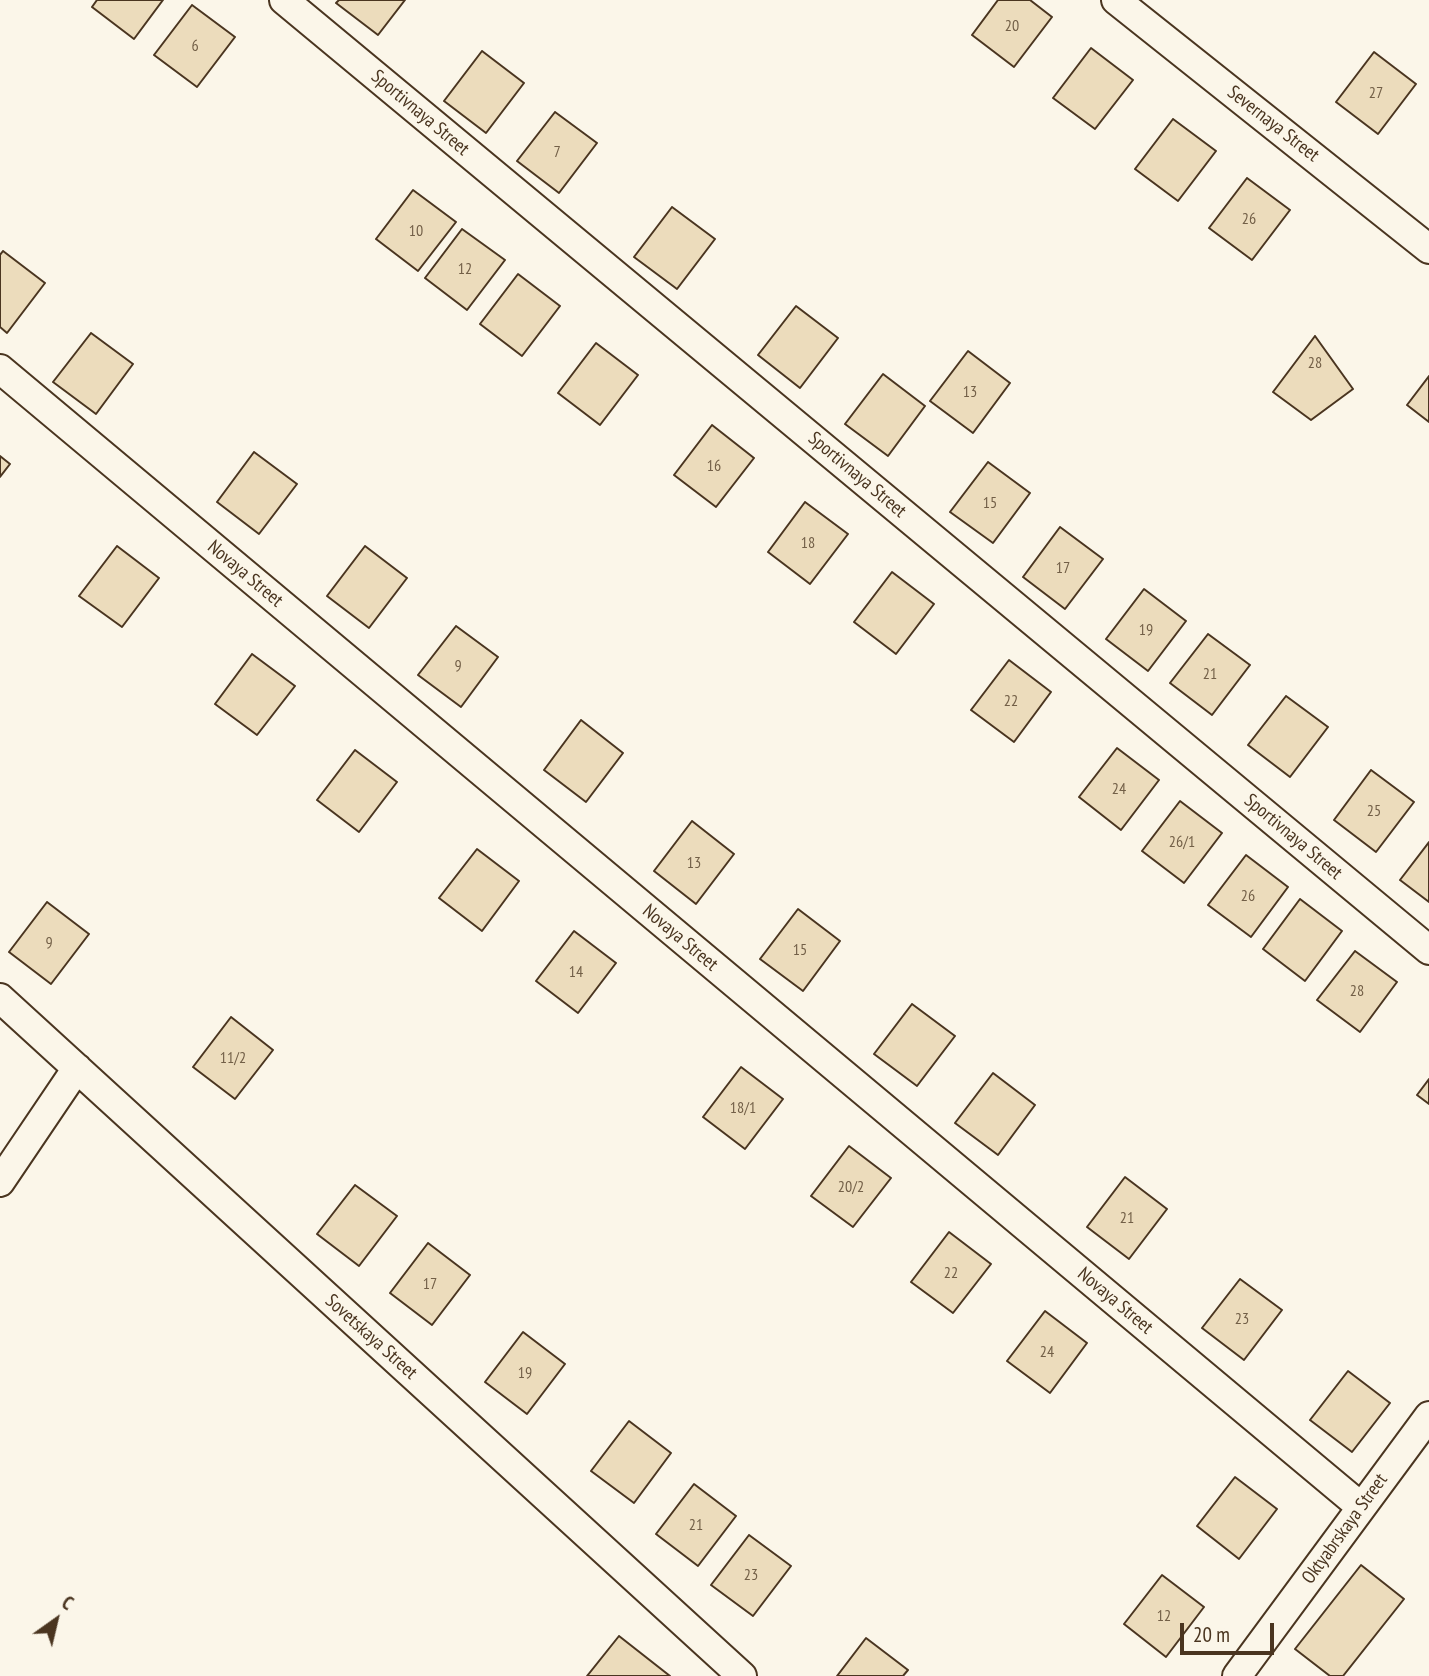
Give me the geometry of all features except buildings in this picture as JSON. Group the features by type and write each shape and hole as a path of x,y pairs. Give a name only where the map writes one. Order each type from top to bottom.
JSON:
{"street":[{"name":"Sportivnaya Street","path":"284,0 1429,950"},
{"name":"Severnaya Street","path":"1116,0 1429,248"},
{"name":"Novaya Street","path":"0,369 1360,1506"},
{"name":"Sovetskaya Street","path":"0,998 742,1676"},
{"path":"0,1182 77,1068"},
{"name":"Oktyabrskaya Street","path":"1237,1676 1429,1416"}]}
